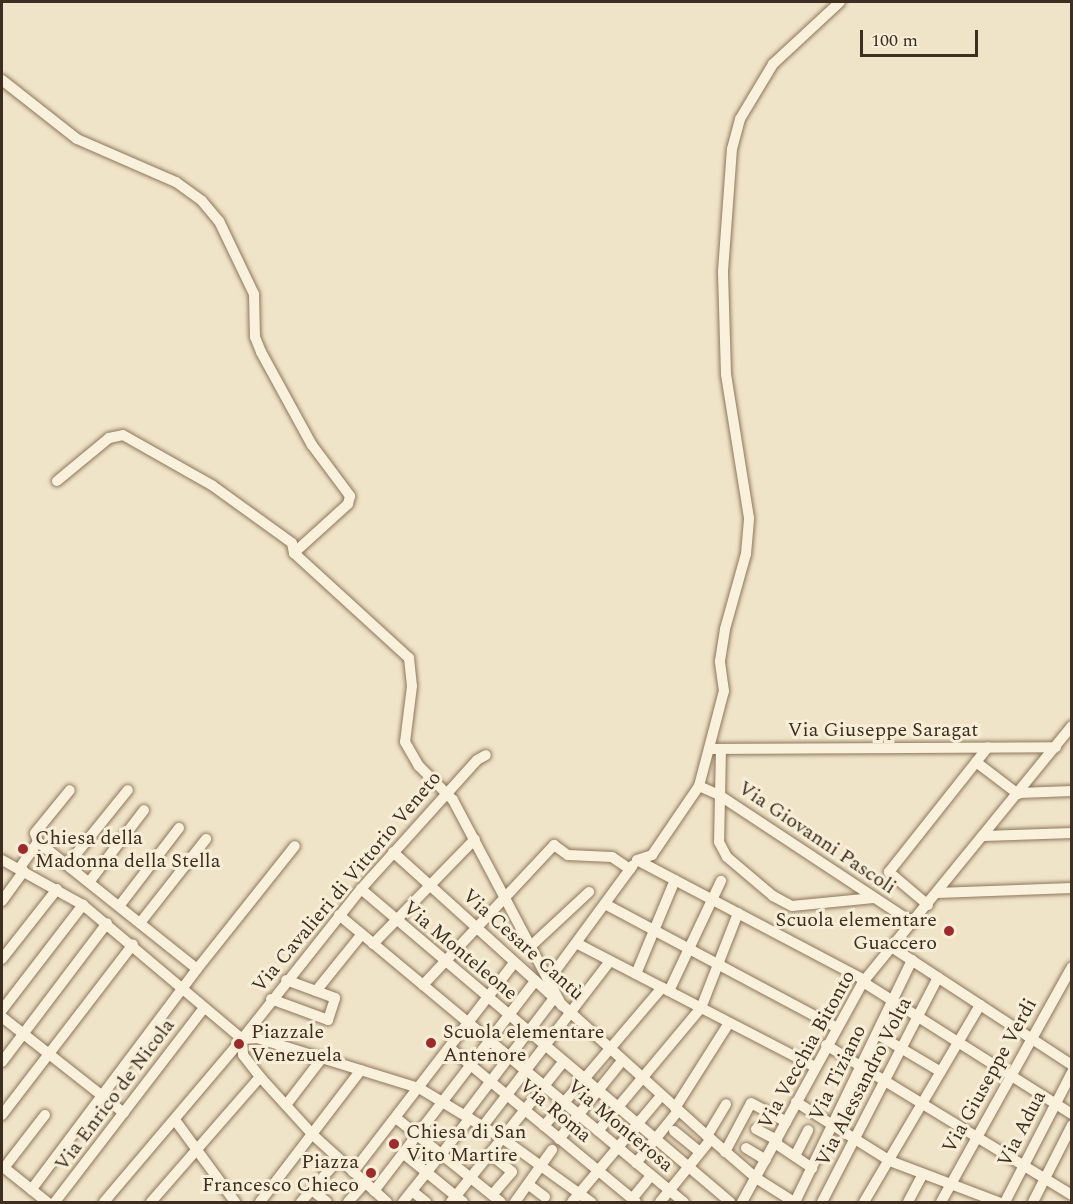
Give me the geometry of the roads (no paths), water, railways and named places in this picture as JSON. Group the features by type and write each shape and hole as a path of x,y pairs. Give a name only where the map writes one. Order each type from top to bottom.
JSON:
{"street":[{"path":"840,2 773,64 740,119 732,148 723,271 726,374 748,518 746,554 725,628 720,661 724,691 715,749 721,850 784,903 874,898"},
{"path":"2,80 77,139 176,182 202,201 219,221 254,294 255,337 261,352 312,446 350,496 348,504 294,553"},
{"path":"57,481 109,438 123,435 222,492 292,543 294,553 410,658 412,686 405,742 419,766 447,793 475,839 550,978 558,1002 528,1032 508,1057 441,1155 403,1203"},
{"name":"Via Vecchia Bitonto","path":"742,1203 835,1027 864,981 1056,747 1068,736 1071,726"},
{"path":"928,905 889,872 988,747"},
{"name":"Via Giuseppe Saragat","path":"715,749 1056,747"},
{"path":"550,978 578,944 637,860 652,855 699,786 715,749"},
{"name":"Via Cavalieri di Vittorio Veneto","path":"105,1203 242,1039 271,999 361,889 477,760 486,755"},
{"path":"976,762 1018,794 1071,791"},
{"name":"Via Giovanni Pascoli","path":"699,786 719,795 913,923"},
{"path":"70,790 35,833 38,842 90,880 197,969"},
{"path":"68,864 128,790"},
{"path":"90,880 144,810"},
{"path":"120,905 178,828"},
{"path":"984,836 1071,832"},
{"path":"140,923 206,839"},
{"path":"373,944 475,839"},
{"path":"2,902 38,842"},
{"path":"423,985 554,845 568,855 612,857 630,869"},
{"path":"31,1190 197,969 295,846"},
{"name":"Via Cesare Cantù","path":"393,852 608,1049 725,1152 756,1178 795,1203"},
{"path":"2,860 83,905 133,944 203,1009 242,1039 257,1038 419,1088 502,1138 580,1192 591,1203"},
{"path":"637,860 864,981 893,1002 1071,1114"},
{"path":"636,974 652,929 675,880"},
{"path":"544,1126 608,1049 666,989 721,881"},
{"path":"937,894 1071,888"},
{"path":"2,959 57,889"},
{"name":"Via Monteleone","path":"361,889 444,963 730,1203"},
{"path":"532,945 589,892"},
{"path":"605,904 835,1027"},
{"path":"2,1011 83,905"},
{"path":"598,1131 701,1008 738,914"},
{"name":"Via Monterosa","path":"339,915 684,1203"},
{"path":"2,1062 107,923"},
{"path":"316,991 362,934"},
{"path":"2,1115 133,944"},
{"path":"578,944 814,1067"},
{"path":"893,948 1071,1065"},
{"name":"Via Tiziano","path":"795,1203 912,960"},
{"path":"483,1126 572,1014 610,961"},
{"path":"353,1172 514,963"},
{"name":"Via Giuseppe Verdi","path":"941,1203 1071,967"},
{"name":"Via Alessandro Volta","path":"822,1203 884,1079 939,977"},
{"path":"271,999 328,1020 335,998 286,981"},
{"path":"374,1191 445,1103 535,981"},
{"path":"864,1203 980,1005"},
{"name":"Via Enrico de Nicola","path":"55,1203 203,1009"},
{"path":"2,1017 124,1113"},
{"path":"636,1163 677,1110 729,1023"},
{"path":"877,1034 941,1072"},
{"path":"242,1039 243,1055 260,1077 314,1135 387,1203"},
{"path":"826,1045 977,1135 1071,1195"},
{"name":"Via Roma","path":"450,1048 559,1139 578,1160 598,1171 634,1201"},
{"path":"286,1105 321,1058"},
{"path":"559,1139 622,1061"},
{"path":"404,1154 457,1201 502,1138 563,1062"},
{"path":"267,1200 362,1070"},
{"name":"Via Adua","path":"1005,1203 1071,1072"},
{"path":"151,1203 260,1077"},
{"path":"572,1203 661,1096"},
{"path":"796,1102 890,1161 998,1203"},
{"path":"725,1152 751,1103 786,1122"},
{"path":"660,1203 700,1152 726,1104"},
{"path":"45,1115 3,1167 47,1203"},
{"path":"396,1118 501,1203"},
{"path":"175,1120 235,1203"},
{"path":"1033,1203 1071,1125"},
{"path":"756,1129 812,1168"},
{"path":"795,1156 808,1130"},
{"path":"675,1131 700,1152"},
{"path":"746,1148 766,1160"},
{"path":"515,1203 544,1167 552,1150"},
{"path":"490,1154 512,1172 492,1195"},
{"path":"301,1203 339,1159"},
{"path":"908,1203 923,1174"},
{"path":"634,1201 648,1179"},
{"path":"348,1203 365,1183"},
{"path":"529,1185 545,1197"},
{"path":"312,1190 327,1203"},
{"path":"412,1191 426,1203"}],"place":[{"name":"Chiesa della Madonna della Stella","path":"23,849"},
{"name":"Scuola elementare Guaccero","path":"949,931"},
{"name":"Scuola elementare Antenore","path":"431,1043"},
{"name":"Piazzale Venezuela","path":"239,1044"},
{"name":"Chiesa di San Vito Martire","path":"394,1144"},
{"name":"Piazza Francesco Chieco","path":"371,1173"}]}
